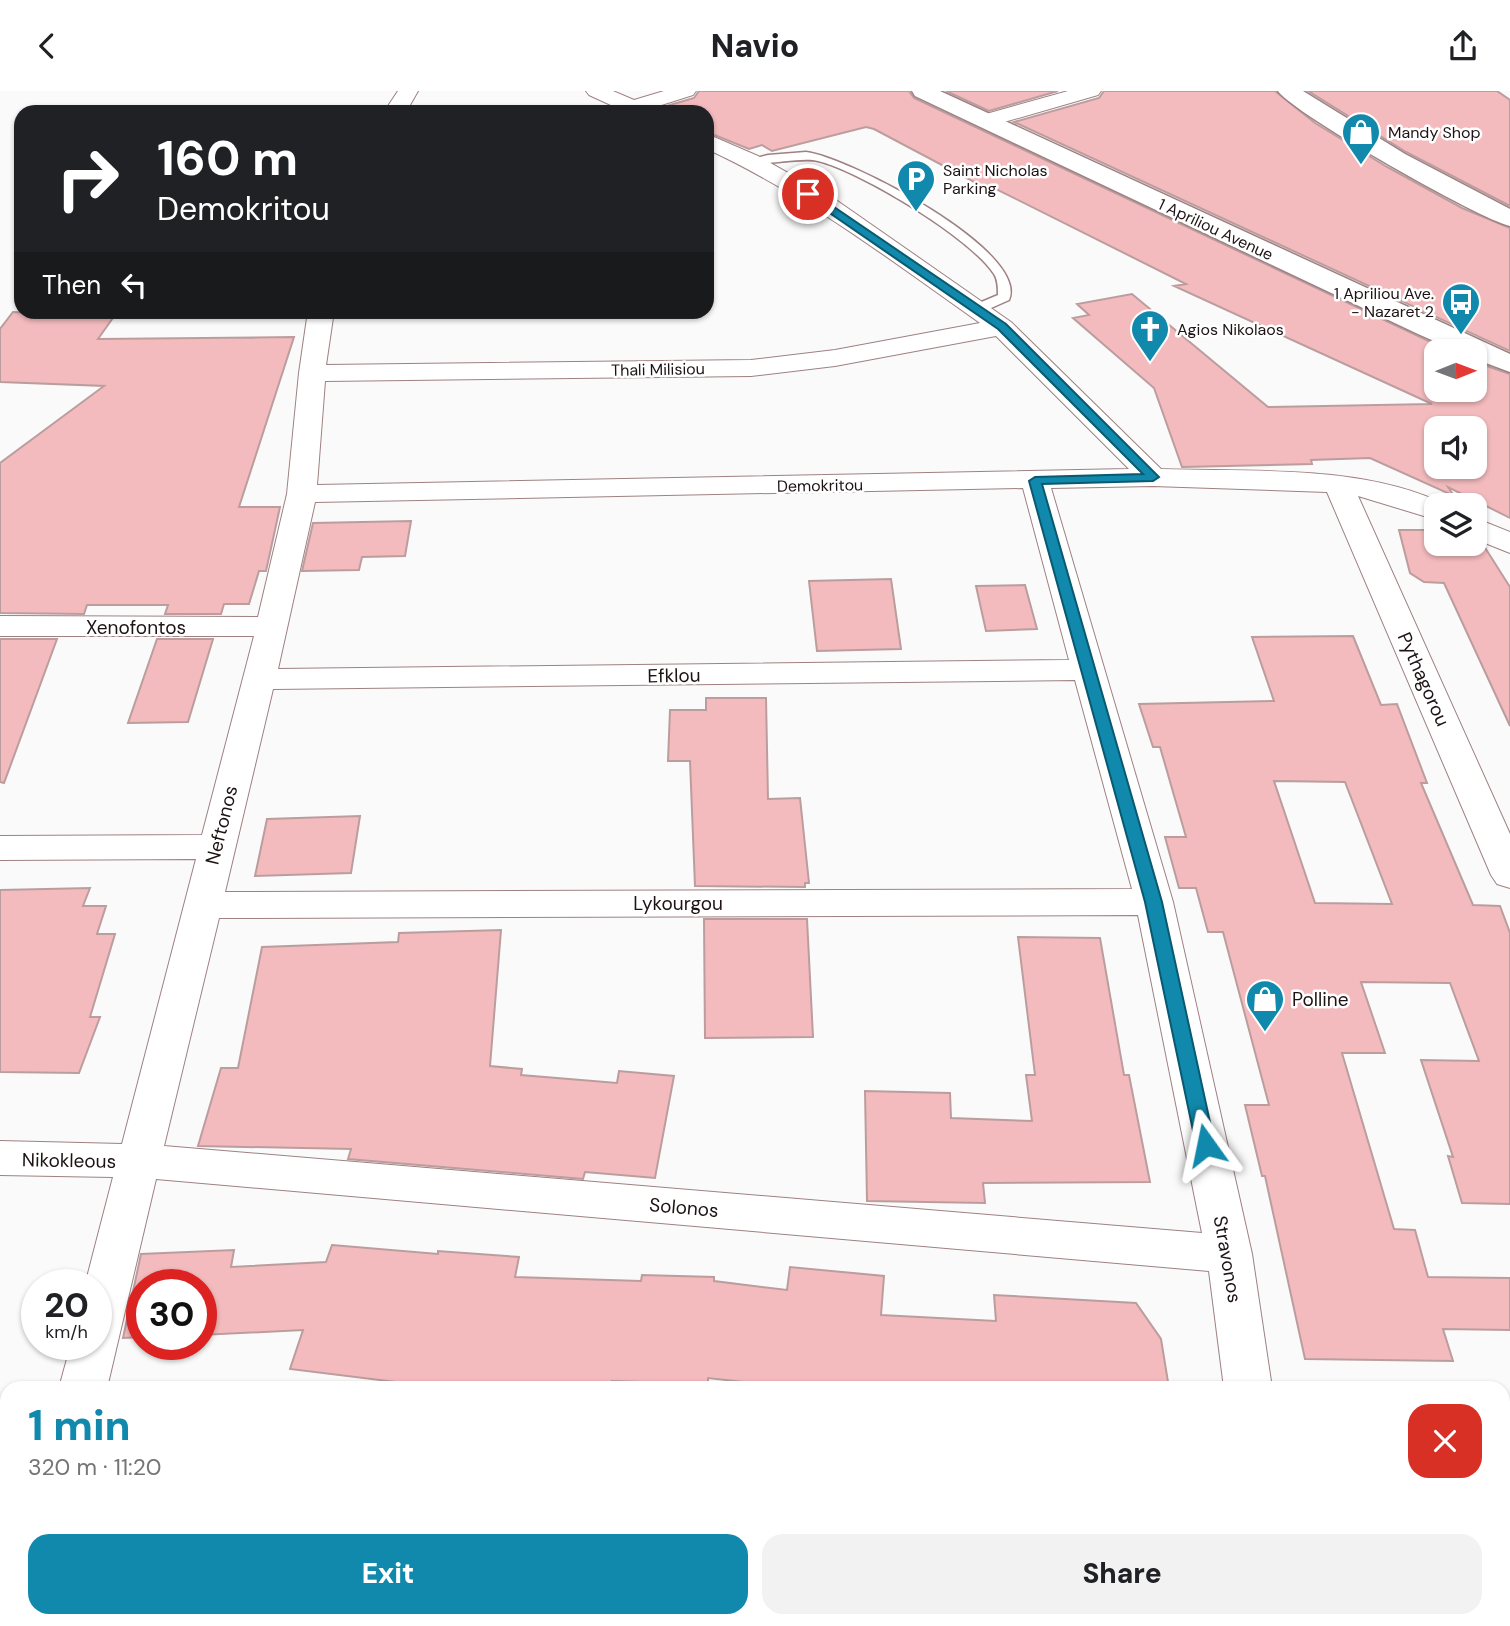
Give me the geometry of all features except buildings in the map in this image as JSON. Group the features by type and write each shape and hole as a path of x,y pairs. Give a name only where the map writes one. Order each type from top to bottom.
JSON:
{"main road":[{"name":"1 Apriliou Avenue","path":"923,91 1415,323 1510,364"},
{"path":"1289,91 1330,120 1409,166 1510,219"}],"street":[{"path":"596,91 627,105"},
{"path":"651,105 686,91"},
{"path":"987,121 1091,91"},
{"path":"714,144 750,161 828,205 1002,327 1153,477"},
{"name":"Neftonos","path":"112,1270 272,627 302,493 312,373 320,319"},
{"name":"Thali Milisiou","path":"312,373 751,367 835,358 1002,327"},
{"name":"Demokritou","path":"302,493 1153,477 1338,484 1380,491 1424,506"},
{"name":"Stravonos","path":"1035,481 1154,902 1229,1254 1247,1381"},
{"name":"Pythagorou","path":"1338,484 1510,875"},
{"path":"1487,533 1510,544"},
{"name":"Xenofontos","path":"0,626 272,627"},
{"name":"Efklou","path":"259,679 1089,670"},
{"path":"0,848 216,847"},
{"name":"Lykourgou","path":"201,905 1154,902"},
{"name":"Nikokleous","path":"0,1159 139,1161"},
{"name":"Solonos","path":"139,1161 1229,1254"},
{"path":"85,1381 90,1360"}],"lane":[{"path":"750,161 791,157 822,158 855,171 917,207 978,250 1000,272 1004,297 977,309"}],"place":[{"name":"Mandy Shop","path":"1361,166"},
{"name":"Saint Nicholas Parking","path":"916,213"},
{"name":"1 Apriliou Ave. - Nazaret 2","path":"1461,336"},
{"name":"Agios Nikolaos","path":"1150,363"},
{"name":"Polline","path":"1265,1033"}],"route":[{"path":"808,194 1002,327 1153,477 1035,481 1154,902 1206,1145"}]}
